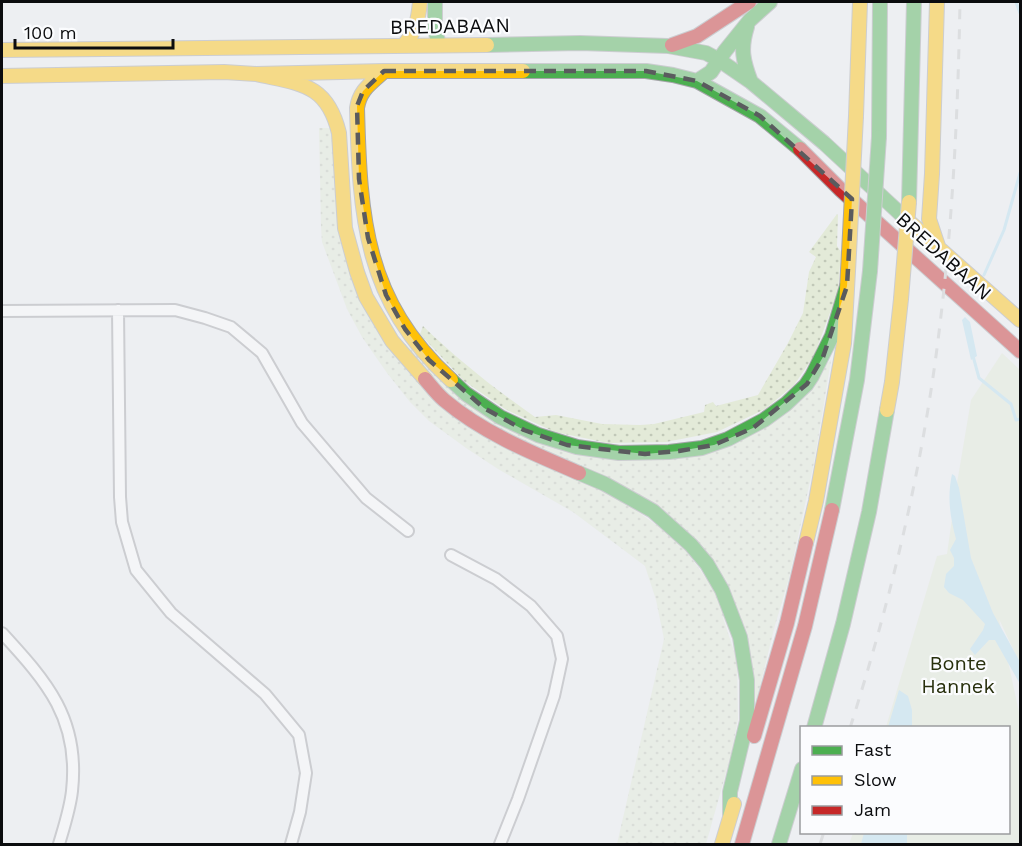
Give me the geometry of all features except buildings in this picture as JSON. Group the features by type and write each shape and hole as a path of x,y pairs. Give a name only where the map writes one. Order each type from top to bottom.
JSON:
{"main road":[{"path":"403,46 413,35 417,26 420,2"},
{"path":"435,2 433,23 439,45"},
{"path":"697,81 711,72 750,20 770,2"},
{"path":"722,844 787,623 816,501 844,343 860,2"},
{"path":"742,844 805,626 834,504 857,380 870,272 879,137 880,2"},
{"path":"815,726 843,624 869,512 892,382 911,166 914,2"},
{"path":"937,2 929,219 939,249"},
{"path":"668,46 697,36 744,5"},
{"path":"697,81 699,69 716,34 744,5"},
{"path":"750,20 742,40 741,55 751,82"},
{"name":"BREDABAAN","path":"2,50 507,45 580,42 668,46 706,53 751,82 824,143 1020,320"},
{"path":"507,45 517,52 518,58 517,63 508,71"},
{"path":"384,71 363,91 357,106 362,212 374,264 386,296 405,329 429,360 453,384 484,408 524,430 567,445 599,451 645,454 714,445 753,428 783,406 807,384 835,331 847,286"},
{"name":"BREDABAAN","path":"2,75 646,71 697,81 760,116 799,148 842,190 1020,351"},
{"path":"256,74 301,84 321,95 330,107 339,133 340,180 345,228 357,272 366,297 392,341 407,360 443,399 483,428 532,453 605,484 653,512 691,545 707,564 722,590 740,637 747,680 747,721 730,792 730,815"},
{"path":"778,844 800,772"}],"street":[{"path":"842,190 856,172"},
{"path":"2,310 175,310 231,327 262,352 302,423 366,498 408,531"},
{"path":"118,310 120,497 122,522 136,570 171,613 266,694 299,735 306,773 300,812 291,844"},
{"path":"451,555 496,579 531,606 557,636 562,659 554,696 522,789 500,844"},
{"path":"2,633 31,665 57,701 70,734 72,790 59,844"}],"highlighted area":[{"path":"384,71 646,71 697,81 760,116 852,199 847,286 823,357 807,384 753,428 714,445 645,454 567,445 524,430 484,408 429,360 405,329 386,295 368,238 359,179 357,106 363,91"}],"green space":[{"path":"319,128 330,128 369,318 659,527 685,550 715,594 737,660 738,719 731,755 706,844 617,844 664,639 656,600 645,566 573,512 498,469 429,421 387,373 362,337 347,309 322,242"},
{"path":"837,214 837,246 841,252 838,291 814,356 794,385 765,409 717,432 666,442 608,443 555,432 505,409 464,381 420,334 423,326 477,374 535,417 556,415 602,424 640,425 654,424 704,412 705,405 713,402 716,406 758,395 803,313 809,272 816,257 809,252"},
{"name":"Bonte Hannek","path":"1002,353 1020,370 1020,664 999,619 1020,717 1020,844 849,844 853,834 1010,834 1010,726 886,726 937,556 947,554 971,400"},
{"path":"831,360 814,463 789,578 756,703 753,684 685,532 529,446 546,443 719,447"}],"water":[{"path":"965,317 970,322 977,356 971,360 962,320"},
{"path":"952,474 959,488 971,558 993,613 1020,662 1020,684 995,640 989,640 975,655 970,649 985,624 963,600 949,593 944,587 946,574 954,566 954,558 950,550 956,539 950,507"},
{"path":"899,690 908,696 912,710 912,726 888,726"},
{"path":"864,834 907,834 907,844 861,844"}],"waterway":[{"path":"1016,2 1020,13"},
{"path":"984,275 1004,230 1020,173"},
{"path":"973,356 979,378 1011,404 1016,420 1020,419"}],"railway":[{"path":"851,726 880,628 905,528 933,375 945,284 952,203 960,2"},
{"path":"820,844 823,834"}],"traffic: fast":[{"path":"435,2 435,29 439,45"},
{"path":"697,81 711,72 750,20 770,2"},
{"path":"879,137 880,2"},
{"path":"909,202 914,2"},
{"path":"747,27 743,55 751,82"},
{"path":"487,45 580,43 668,46 706,53 751,82 824,143 906,219"},
{"path":"523,71 646,71 697,81 760,116 800,149"},
{"path":"870,271 879,137"},
{"path":"832,510 857,380 870,271"},
{"path":"451,380 466,394 500,417 538,435 577,447 619,453 669,452 702,448 728,439 764,420 806,385 832,336 847,286"},
{"path":"815,726 843,624 869,512 887,410"},
{"path":"579,473 605,484 653,511 691,545 707,564 722,590 740,637 747,680 747,721 730,792 730,815"},
{"path":"779,844 800,776"}],"traffic: slow":[{"path":"403,46 416,26 420,2"},
{"path":"856,116 860,2"},
{"path":"937,2 929,219 939,249"},
{"path":"2,50 487,45"},
{"path":"384,71 363,91 357,108 361,186 372,255 384,288 400,319 422,350 451,380"},
{"path":"2,76 224,72 256,74 523,71"},
{"path":"256,74 286,80 310,89 327,104 339,133 345,228 357,272 366,297 392,341 425,379"},
{"path":"849,253 856,116"},
{"path":"901,299 909,202"},
{"path":"906,219 1020,320"},
{"path":"806,543 816,501 844,343 849,253"},
{"path":"887,410 901,299"},
{"path":"722,844 734,804"}],"traffic: jam":[{"path":"672,45 697,36 749,2"},
{"path":"800,149 841,190 1020,351"},
{"path":"425,379 436,393 475,423 508,441 579,473"},
{"path":"742,844 805,626 832,510"},
{"path":"754,736 787,623 806,543"}]}
